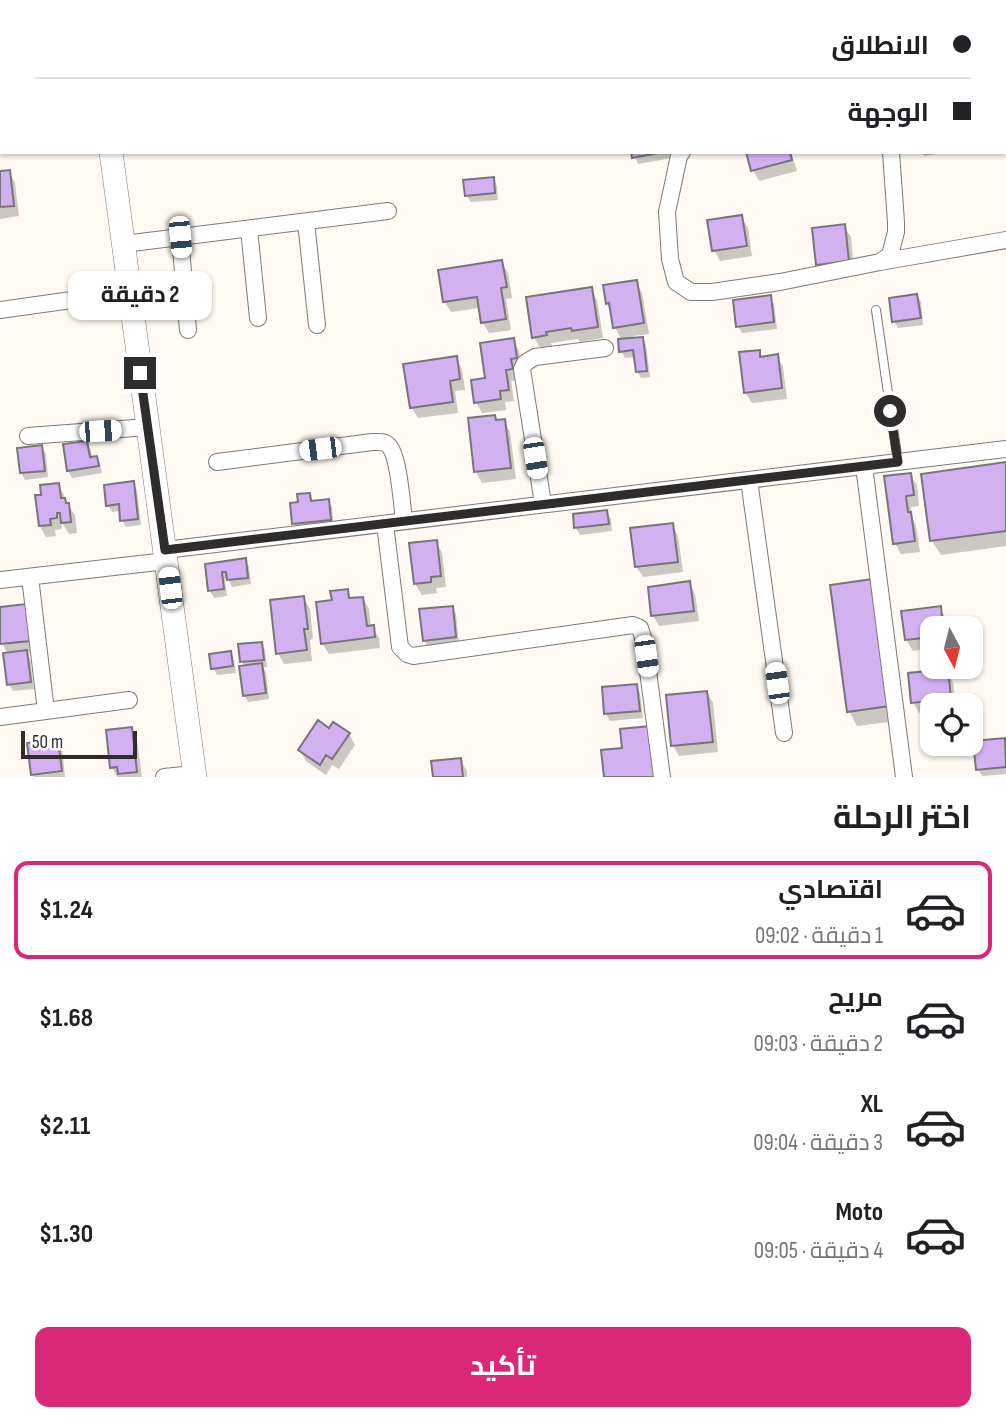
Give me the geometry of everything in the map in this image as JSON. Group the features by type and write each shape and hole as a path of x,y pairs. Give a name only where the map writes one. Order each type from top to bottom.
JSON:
{"main road":[{"path":"111,154 194,775"}],"street":[{"path":"680,154 667,212 670,259 676,282 691,292 752,286 1006,240"},
{"path":"880,261 890,255 896,232 891,154"},
{"path":"124,244 388,211"},
{"path":"306,222 317,325"},
{"path":"249,229 258,318"},
{"path":"180,237 188,330"},
{"path":"0,310 128,292"},
{"path":"542,504 522,369 525,363 535,358 605,348"},
{"path":"28,436 148,427"},
{"path":"217,462 382,442 390,447 396,460 404,521"},
{"path":"0,580 404,521 1006,449"},
{"path":"864,466 904,777"},
{"path":"749,480 784,733"},
{"path":"385,524 400,647 407,654 413,656 634,625 640,628 662,777"},
{"path":"30,577 46,711"},
{"path":"0,717 129,700"},
{"path":"164,777 194,775"}],"lane":[{"path":"876,310 898,462"}],"building":[{"path":"631,154 653,154 632,158"},
{"path":"747,154 790,154 792,160 751,171"},
{"path":"10,170 14,206 0,207 0,171"},
{"path":"494,177 495,193 465,196 463,180"},
{"path":"742,215 747,246 712,251 707,220"},
{"path":"845,224 849,261 816,265 812,228"},
{"path":"502,260 507,287 501,288 506,319 481,323 477,297 443,302 438,270"},
{"path":"637,280 644,323 613,328 603,285"},
{"path":"592,287 598,327 546,332 547,335 532,338 526,297"},
{"path":"917,294 921,318 892,322 889,298"},
{"path":"771,295 774,322 736,327 733,300"},
{"path":"643,337 647,371 636,372 633,350 619,352 618,339"},
{"path":"514,338 517,358 511,359 513,369 506,370 509,390 500,391 501,399 474,403 471,380 485,378 480,343"},
{"path":"760,350 760,357 778,354 782,388 744,393 739,352"},
{"path":"457,356 460,379 450,381 453,402 410,408 403,364"},
{"path":"495,415 496,420 505,419 511,468 474,472 468,418"},
{"path":"87,441 90,457 97,456 99,466 67,471 63,444"},
{"path":"42,445 45,471 20,473 17,448"},
{"path":"1006,462 1006,531 930,541 921,474"},
{"path":"911,473 914,495 906,496 915,541 893,544 884,476"},
{"path":"134,481 138,519 120,521 119,504 106,506 104,485"},
{"path":"59,483 61,498 65,498 66,503 69,503 71,522 61,523 60,513 57,513 57,518 50,519 51,525 39,526 35,495 41,495 40,485"},
{"path":"310,493 311,501 329,499 331,520 292,524 290,503 298,502 297,494"},
{"path":"607,510 609,524 574,528 573,514"},
{"path":"673,523 678,562 635,567 630,528"},
{"path":"437,540 441,576 431,577 431,582 414,584 409,543"},
{"path":"246,558 248,578 227,580 226,572 222,572 224,589 208,591 205,564"},
{"path":"873,579 890,706 847,712 830,585"},
{"path":"690,581 694,611 651,616 648,587"},
{"path":"348,589 349,598 363,597 367,626 374,625 375,637 321,644 316,602 332,600 330,591"},
{"path":"304,596 308,629 304,629 307,650 276,654 270,600"},
{"path":"26,604 30,641 0,644 0,607"},
{"path":"453,606 456,637 423,641 419,609"},
{"path":"941,606 942,616 920,616 920,638 905,640 901,611"},
{"path":"262,642 264,660 240,662 238,644"},
{"path":"27,650 31,682 7,685 3,653"},
{"path":"231,651 233,666 211,669 209,654"},
{"path":"262,663 266,693 243,696 239,666"},
{"path":"920,672 920,679 949,679 950,693 920,693 920,702 911,703 908,673"},
{"path":"637,684 640,711 604,714 602,687"},
{"path":"707,691 713,742 671,746 666,695"},
{"path":"318,720 329,728 333,722 350,733 332,759 326,755 320,765 298,750"},
{"path":"650,726 655,777 604,777 601,750 622,748 620,729"},
{"path":"132,727 137,772 118,774 117,767 110,768 106,730"},
{"path":"1005,738 1006,767 976,770 975,756 983,756 983,740"},
{"path":"58,739 62,771 31,775 27,743"},
{"path":"461,758 463,777 433,777 431,761"}],"route":[{"path":"140,373 165,550 898,462 890,411"}]}
